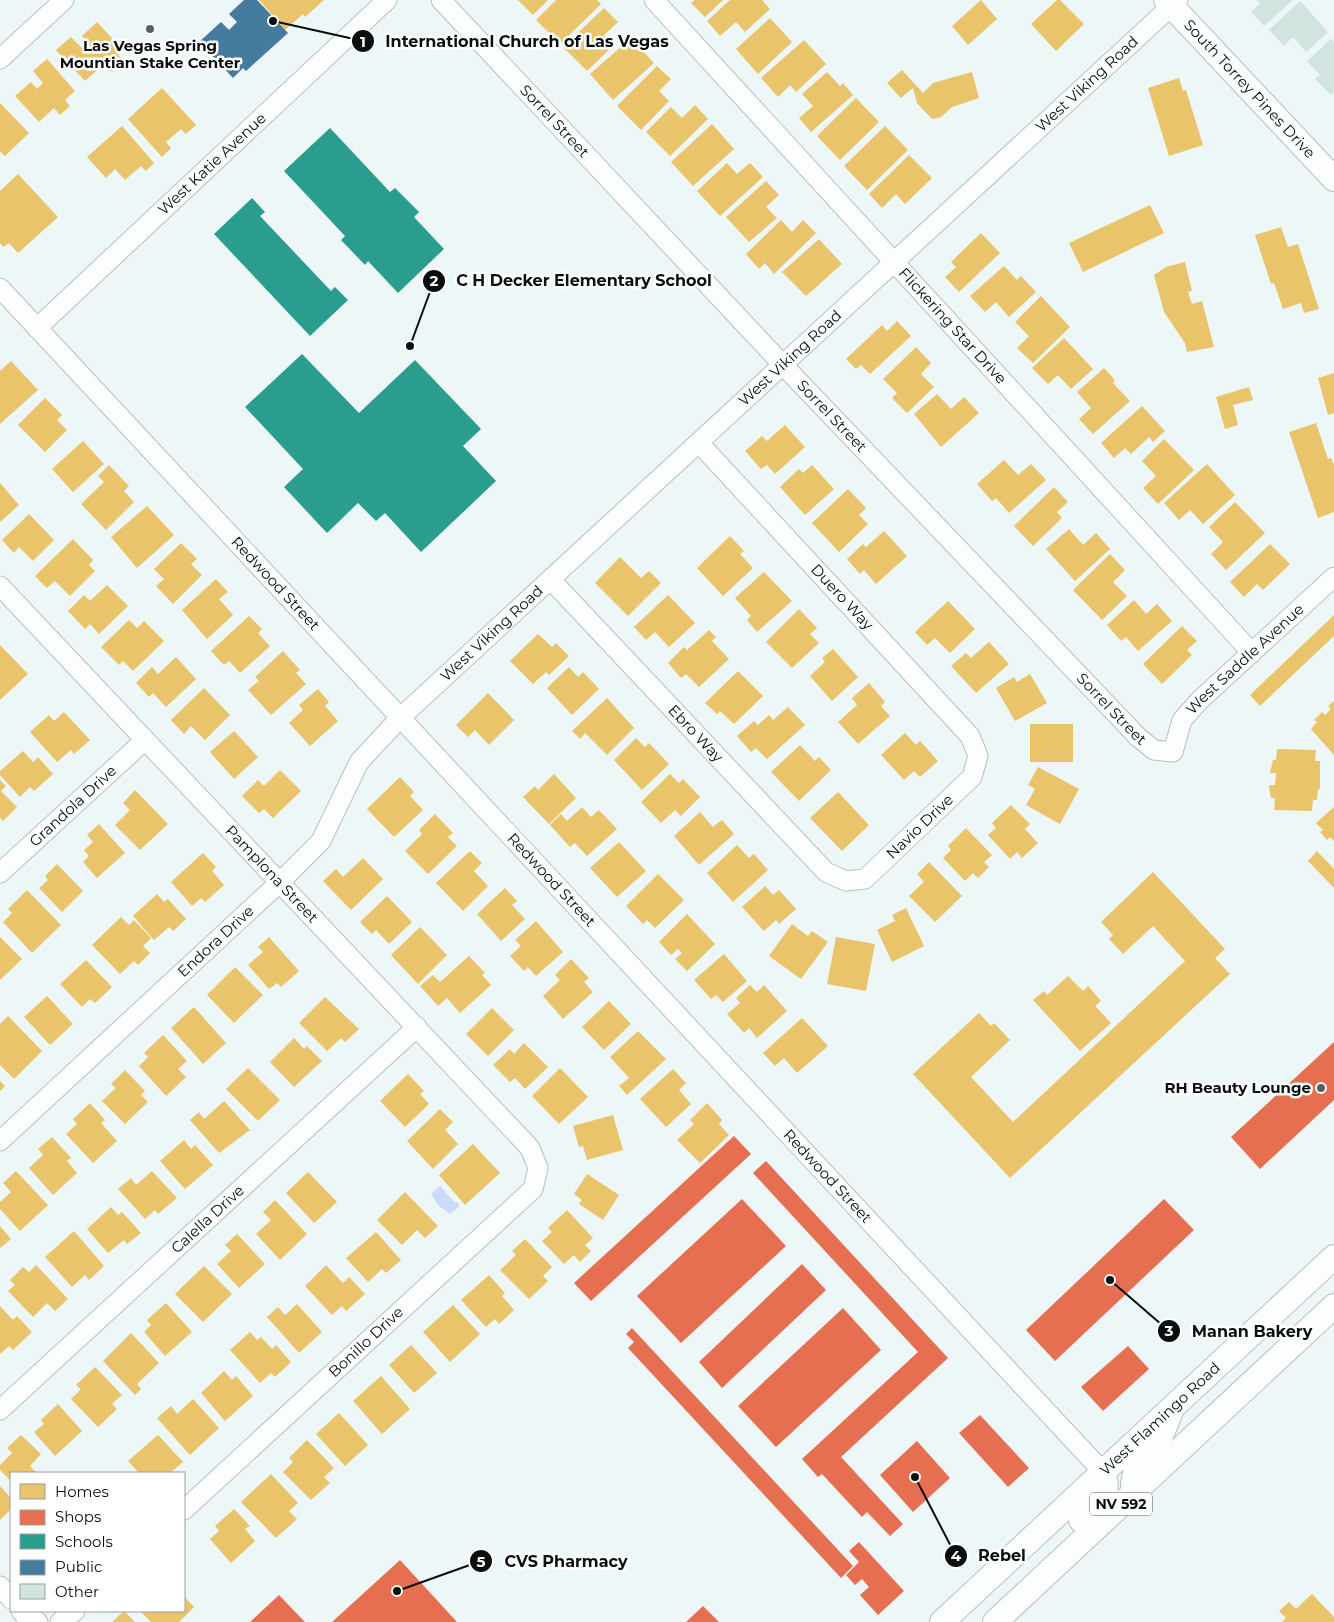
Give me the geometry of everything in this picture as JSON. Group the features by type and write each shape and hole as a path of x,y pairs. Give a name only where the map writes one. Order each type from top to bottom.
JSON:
{"main road":[{"name":"South Torrey Pines Drive","path":"1172,2 1334,179"},
{"name":"West Flamingo Road","path":"942,1622 1334,1257"},
{"name":"NV 592","path":"995,1622 1334,1306"},
{"path":"1206,1376 1248,1386"},
{"path":"1137,1489 1133,1483 1136,1468 1157,1445 1174,1406"},
{"path":"964,1602 1004,1590 1026,1593 1045,1554 1102,1500 1108,1485 1103,1472"}],"street":[{"path":"0,59 64,0"},
{"name":"West Katie Avenue","path":"37,328 388,0"},
{"name":"Sorrel Street","path":"440,0 783,366 1138,737 1154,750 1172,752"},
{"name":"Flickering Star Drive","path":"654,0 896,262 1252,653"},
{"name":"West Viking Road","path":"400,718 896,262 1172,2"},
{"name":"Redwood Street","path":"0,288 1103,1472"},
{"name":"Duero Way","path":"699,443 970,736 978,756"},
{"name":"West Saddle Avenue","path":"1172,752 1182,720 1200,700 1334,577"},
{"name":"Ebro Way","path":"550,580 826,872 846,881"},
{"name":"Pamplona Street","path":"3,594 145,740 530,1148 538,1168"},
{"name":"Endora Drive","path":"0,1140 279,883 321,841 359,762 400,718"},
{"name":"Grandola Drive","path":"0,873 145,740"},
{"name":"Navio Drive","path":"846,881 865,879 972,777 978,756"},
{"name":"Calella Drive","path":"0,1410 417,1027"},
{"name":"Bonillo Drive","path":"185,1509 532,1189 538,1168"},
{"path":"0,1586 10,1598"},
{"path":"22,1612 26,1617 38,1622"},
{"path":"60,1622 74,1612"}],"water":[{"path":"440,1186 454,1202 458,1202 459,1207 450,1214 438,1205 431,1194"}],"building: Homes":[{"path":"259,0 324,0 305,17 303,14 285,30"},
{"path":"518,0 548,0 533,15"},
{"path":"556,0 597,0 601,4 560,44 536,20"},
{"path":"695,0 723,0 705,17 691,3"},
{"path":"730,0 762,0 770,9 745,32 736,22 720,36 707,21"},
{"path":"981,0 997,19 968,45 952,26"},
{"path":"1057,0 1060,0 1084,24 1056,51 1031,24"},
{"path":"604,8 618,22 604,35 614,45 587,71 563,47"},
{"path":"770,18 792,42 758,74 736,49"},
{"path":"97,22 121,48 116,52 124,62 112,72 104,64 85,81 56,50 71,37 82,48 88,43 82,36"},
{"path":"631,38 654,63 613,100 590,74"},
{"path":"804,40 826,64 796,92 790,85 778,97 761,78"},
{"path":"47,59 75,91 65,100 70,106 60,115 54,108 39,122 15,96 31,82 37,89 43,83 33,71"},
{"path":"657,66 671,79 659,91 669,101 641,130 617,106"},
{"path":"902,70 923,93 933,83 972,72 979,98 952,107 941,117 932,119 917,103 913,88 901,98 887,83"},
{"path":"827,72 840,86 843,83 853,95 811,132 799,118 813,106 802,94"},
{"path":"1179,78 1183,91 1186,90 1203,145 1169,156 1148,88"},
{"path":"162,88 196,125 186,134 181,129 166,142 171,148 162,157 128,119"},
{"path":"856,98 879,122 840,160 817,136"},
{"path":"0,103 29,133 5,156 0,151"},
{"path":"695,105 708,119 670,156 646,132 671,107 682,118"},
{"path":"712,124 734,149 693,186 671,162"},
{"path":"122,126 154,163 146,171 141,166 125,180 115,169 106,178 87,157"},
{"path":"885,126 908,150 867,190 844,166"},
{"path":"909,155 932,178 905,204 896,194 882,208 869,194"},
{"path":"727,163 737,174 750,163 763,177 720,216 697,191"},
{"path":"18,174 58,217 18,253 9,243 3,247 0,243 0,191"},
{"path":"766,181 779,195 766,207 777,218 749,242 726,217"},
{"path":"1150,205 1164,233 1083,272 1069,243"},
{"path":"781,220 792,232 803,220 816,233 774,274 765,263 759,269 746,254"},
{"path":"1281,227 1288,247 1298,244 1319,309 1304,313 1301,303 1283,309 1274,283 1271,284 1255,235"},
{"path":"981,233 1000,253 959,292 945,277 956,267 951,262"},
{"path":"819,239 842,264 806,296 782,272"},
{"path":"1185,262 1192,291 1188,292 1192,304 1202,301 1214,347 1187,352 1185,343 1164,312 1154,275 1166,267"},
{"path":"1004,266 1017,280 1021,276 1036,292 1009,317 996,302 985,312 970,296"},
{"path":"1041,296 1070,327 1033,363 1017,348 1029,336 1015,322"},
{"path":"897,321 911,336 870,374 861,365 856,369 846,359 882,325 887,331"},
{"path":"1064,338 1093,369 1071,389 1058,375 1048,384 1032,368"},
{"path":"916,347 931,363 921,374 934,387 907,413 892,398 897,393 883,379"},
{"path":"11,361 38,390 0,424 0,371"},
{"path":"1104,368 1115,380 1113,383 1130,401 1093,434 1079,419 1091,408 1077,392"},
{"path":"1334,373 1334,413 1328,415 1318,378"},
{"path":"1249,387 1253,400 1233,405 1238,425 1225,429 1216,397"},
{"path":"937,394 951,409 964,397 979,413 941,447 914,414"},
{"path":"45,398 62,415 57,420 67,430 45,452 18,425"},
{"path":"1142,406 1165,431 1153,442 1149,437 1131,454 1125,448 1114,458 1101,443"},
{"path":"1316,423 1328,459 1331,458 1334,465 1334,512 1318,518 1289,432"},
{"path":"785,425 805,447 775,474 767,465 761,469 745,451 762,436 767,441"},
{"path":"1164,439 1194,470 1158,504 1143,488 1156,476 1142,461"},
{"path":"83,441 104,464 73,492 52,469"},
{"path":"1004,460 1018,475 1031,464 1046,480 1009,513 996,498 992,501 977,484"},
{"path":"1207,464 1235,495 1203,524 1190,510 1179,520 1164,503"},
{"path":"109,465 129,486 124,491 134,502 106,530 81,504 104,482 98,476"},
{"path":"812,465 834,489 805,515 780,487 799,469 803,473"},
{"path":"0,483 19,505 0,522"},
{"path":"1054,487 1068,502 1057,512 1062,518 1033,546 1014,526"},
{"path":"848,489 866,508 859,515 868,524 839,552 812,523"},
{"path":"1235,502 1265,533 1226,570 1211,554 1223,542 1209,527"},
{"path":"147,506 174,535 137,568 111,537"},
{"path":"29,514 54,540 33,561 19,547 14,553 2,540"},
{"path":"1069,529 1083,545 1096,533 1110,549 1075,581 1046,549"},
{"path":"884,531 907,556 876,584 864,570 860,574 847,559 863,544 866,547"},
{"path":"730,536 744,551 740,554 753,568 723,596 697,568"},
{"path":"73,539 93,560 89,565 95,571 70,596 55,581 47,588 35,576"},
{"path":"181,543 197,559 191,564 202,575 173,604 156,586 164,579 154,569"},
{"path":"1270,544 1290,564 1263,590 1257,584 1244,597 1230,582"},
{"path":"1110,554 1125,570 1113,582 1127,596 1102,620 1073,590"},
{"path":"620,557 641,578 649,571 661,583 628,616 595,583"},
{"path":"764,572 792,601 757,632 747,620 751,616 735,598"},
{"path":"216,579 228,592 219,599 233,615 207,639 182,610"},
{"path":"107,585 128,606 99,634 90,624 85,629 68,611 84,595 90,601"},
{"path":"668,595 695,623 669,647 655,632 646,640 634,627"},
{"path":"1134,600 1146,614 1157,604 1172,621 1138,651 1126,637 1121,641 1107,625"},
{"path":"948,601 975,629 950,653 935,638 927,645 915,632"},
{"path":"799,609 817,628 810,634 819,643 792,668 766,642"},
{"path":"1334,615 1334,636 1260,706 1250,695"},
{"path":"249,616 262,629 258,633 270,646 240,673 229,661 224,665 211,651"},
{"path":"129,620 137,628 144,621 164,641 133,671 123,661 119,665 101,647"},
{"path":"1182,626 1197,641 1187,650 1192,655 1162,684 1143,664"},
{"path":"709,630 716,637 712,641 729,659 699,687 686,674 681,678 668,663 684,647 687,650"},
{"path":"538,634 552,647 556,643 569,656 549,675 546,672 533,684 510,661"},
{"path":"989,642 1009,664 976,693 951,666 966,653 971,658"},
{"path":"0,645 28,674 0,700"},
{"path":"833,649 858,677 832,701 810,676 825,662 822,658"},
{"path":"283,651 300,670 296,673 306,684 271,715 248,690 259,681 255,677"},
{"path":"176,657 196,679 166,707 153,693 149,697 136,683 152,667 158,674"},
{"path":"569,667 578,677 583,672 599,689 572,715 547,688"},
{"path":"738,671 763,696 734,724 720,711 717,714 705,703"},
{"path":"1030,674 1047,703 1015,721 996,688 1014,677 1017,682"},
{"path":"869,683 885,702 881,706 890,716 858,744 838,722 857,705 852,698"},
{"path":"204,688 230,715 205,740 191,726 184,734 171,720"},
{"path":"318,689 329,702 325,706 338,721 310,746 289,723 303,710 299,705"},
{"path":"488,693 514,720 489,745 475,730 468,737 456,725"},
{"path":"607,698 634,728 607,755 585,733 580,739 572,731"},
{"path":"1334,701 1334,755 1311,729 1317,722 1314,720 1322,712 1325,715 1331,709 1328,706"},
{"path":"788,707 805,725 767,759 756,748 751,752 737,736 754,721 758,725 769,715 773,720"},
{"path":"64,712 90,740 74,754 71,750 57,762 30,732 49,715 54,721"},
{"path":"1030,724 1073,724 1073,762 1030,762"},
{"path":"234,731 258,757 234,779 210,752"},
{"path":"905,733 916,745 920,741 938,761 920,777 914,771 904,780 881,755"},
{"path":"636,738 645,747 649,743 669,764 642,790 614,760"},
{"path":"800,745 815,761 819,757 831,770 799,801 771,772"},
{"path":"1277,749 1316,750 1315,761 1320,761 1320,789 1318,789 1317,800 1313,800 1312,811 1274,810 1275,798 1271,798 1269,787 1270,785 1275,785 1276,773 1270,773 1273,760 1276,760"},
{"path":"23,751 33,762 38,757 53,774 34,791 30,787 20,797 0,775 0,771"},
{"path":"1038,767 1079,789 1060,824 1026,805 1035,789 1028,785"},
{"path":"280,770 301,791 273,818 264,809 259,813 242,796 258,780 264,786"},
{"path":"554,774 576,798 549,824 523,797 535,786 538,790"},
{"path":"670,774 679,783 683,779 700,797 681,816 675,810 661,823 641,802"},
{"path":"400,777 414,792 410,796 423,810 394,837 367,809"},
{"path":"0,780 6,786 1,791 17,807 3,821 0,818"},
{"path":"135,790 168,824 140,850 115,825 130,810 123,803"},
{"path":"838,792 869,825 842,851 810,818"},
{"path":"1011,805 1030,824 1025,829 1038,843 1022,858 1017,852 1010,859 988,835 996,828 992,823"},
{"path":"582,807 591,817 599,810 617,829 587,856 575,843 570,847 550,825 561,814 567,821"},
{"path":"1334,807 1334,841 1330,837 1327,840 1320,832 1323,830 1316,823"},
{"path":"700,812 713,827 722,820 734,834 699,865 674,836"},
{"path":"435,814 453,833 448,837 457,846 428,874 405,851 422,834 419,830"},
{"path":"99,824 125,853 97,878 83,862 89,856 84,850 93,842 87,835"},
{"path":"966,828 992,855 984,862 989,867 978,878 973,873 965,881 943,858 951,850 948,846"},
{"path":"619,842 646,871 617,897 590,868"},
{"path":"737,845 749,858 754,854 768,870 733,902 707,873"},
{"path":"470,851 482,863 474,871 488,886 463,911 436,883"},
{"path":"1317,851 1334,869 1334,888 1308,861"},
{"path":"203,853 216,867 212,871 224,885 205,902 201,898 192,906 171,882"},
{"path":"363,858 383,879 351,910 323,881 336,869 343,877"},
{"path":"929,862 962,896 935,922 909,896 924,882 917,874"},
{"path":"57,864 83,891 62,912 39,888 48,880 45,876"},
{"path":"1153,872 1225,949 1215,958 1230,974 1010,1178 913,1074 979,1013 991,1026 994,1023 1010,1040 971,1077 1013,1122 1185,961 1153,926 1123,954 1109,939 1113,935 1101,922"},
{"path":"658,874 684,900 655,928 647,920 643,924 626,906"},
{"path":"765,886 773,895 779,890 796,909 779,924 776,920 764,931 742,907"},
{"path":"505,888 517,901 512,905 525,919 501,941 477,914"},
{"path":"27,890 61,925 32,953 3,922 12,913 8,909"},
{"path":"157,894 164,902 168,899 186,919 173,931 169,927 154,940 133,916"},
{"path":"387,896 412,922 389,944 376,930 372,934 360,922"},
{"path":"906,908 924,946 892,962 877,930 895,921 892,915"},
{"path":"687,914 715,944 687,971 675,959 682,953 678,949 671,955 659,942"},
{"path":"121,917 129,925 134,920 151,938 143,946 150,953 138,965 134,961 120,974 92,945"},
{"path":"536,921 563,952 536,976 528,967 524,971 510,956 521,946 515,940"},
{"path":"792,924 808,936 812,931 828,942 801,979 769,956"},
{"path":"420,927 447,955 418,984 391,955"},
{"path":"0,937 22,959 0,980"},
{"path":"269,937 299,971 281,987 277,983 269,989 248,965 263,952 258,947"},
{"path":"836,937 875,944 866,991 827,984"},
{"path":"724,954 747,981 723,1002 716,995 711,999 694,980"},
{"path":"469,956 485,973 482,975 491,985 460,1013 447,998 438,1006 420,986 433,975 440,982"},
{"path":"571,959 589,978 584,982 593,992 563,1019 543,996 560,980 555,975"},
{"path":"86,960 112,987 95,1003 90,999 82,1007 60,984"},
{"path":"235,967 263,995 234,1023 207,995"},
{"path":"1068,976 1083,991 1088,986 1101,1001 1095,1006 1111,1023 1080,1051 1033,1000 1044,991 1047,995"},
{"path":"750,985 757,992 764,985 787,1011 757,1038 749,1028 744,1033 727,1014 740,1003 736,998"},
{"path":"47,996 73,1024 50,1045 24,1017"},
{"path":"325,997 359,1029 345,1042 341,1038 327,1051 299,1023"},
{"path":"609,1001 631,1024 604,1050 582,1027"},
{"path":"194,1007 226,1043 203,1064 171,1028"},
{"path":"492,1008 514,1030 488,1056 466,1034"},
{"path":"8,1016 42,1051 14,1079 0,1065 0,1024"},
{"path":"802,1018 828,1046 797,1073 784,1058 775,1066 763,1053"},
{"path":"638,1031 666,1059 627,1095 619,1086 629,1078 610,1057"},
{"path":"163,1035 187,1061 178,1069 186,1077 166,1096 139,1066 148,1057 144,1053"},
{"path":"294,1038 304,1049 307,1046 322,1061 294,1087 270,1062"},
{"path":"524,1043 548,1067 525,1089 515,1078 510,1082 493,1065 510,1049 514,1054"},
{"path":"248,1068 280,1100 258,1121 226,1089"},
{"path":"560,1068 588,1097 559,1124 532,1096"},
{"path":"673,1069 686,1083 679,1090 691,1104 666,1127 640,1099"},
{"path":"125,1070 145,1091 141,1095 148,1102 125,1124 102,1101 116,1088 111,1084"},
{"path":"408,1074 424,1091 420,1094 429,1104 405,1127 380,1101"},
{"path":"0,1081 5,1086 0,1091"},
{"path":"224,1101 250,1130 219,1153 190,1120 199,1112 204,1119"},
{"path":"90,1103 105,1120 101,1123 117,1141 93,1163 66,1134 77,1124 73,1119"},
{"path":"707,1103 722,1120 719,1124 729,1135 700,1163 677,1140 694,1124 690,1120"},
{"path":"440,1109 453,1122 445,1130 458,1144 433,1169 407,1141"},
{"path":"613,1115 623,1150 587,1160 583,1146 579,1147 573,1126"},
{"path":"52,1137 71,1158 67,1161 77,1173 53,1195 29,1168 43,1155 38,1149"},
{"path":"184,1140 191,1149 195,1145 213,1165 185,1189 160,1161"},
{"path":"473,1144 500,1173 465,1205 439,1175"},
{"path":"16,1171 48,1205 20,1231 0,1209 0,1202 11,1192 3,1183"},
{"path":"152,1171 177,1198 158,1214 155,1210 145,1219 118,1189 131,1178 136,1185"},
{"path":"308,1172 337,1202 314,1223 286,1193"},
{"path":"587,1174 619,1195 603,1220 579,1204 582,1200 574,1194"},
{"path":"405,1192 438,1226 425,1238 417,1230 402,1245 377,1220"},
{"path":"275,1200 307,1234 280,1260 256,1234 271,1220 263,1212"},
{"path":"111,1207 118,1215 122,1212 141,1233 127,1244 124,1240 108,1253 87,1229"},
{"path":"567,1210 593,1238 585,1245 591,1251 580,1262 574,1255 564,1264 542,1241 552,1232 548,1228"},
{"path":"0,1226 11,1239 0,1248"},
{"path":"74,1231 104,1266 89,1280 85,1275 72,1287 45,1257"},
{"path":"376,1232 401,1260 386,1273 382,1269 368,1282 346,1258"},
{"path":"237,1234 265,1264 239,1288 217,1264 231,1251 225,1245"},
{"path":"525,1239 552,1267 543,1276 548,1281 529,1299 500,1270 516,1255 512,1251"},
{"path":"36,1265 68,1299 55,1311 47,1303 33,1317 8,1291 15,1285 10,1280 23,1267 29,1272"},
{"path":"326,1265 343,1283 349,1277 365,1294 346,1311 342,1306 332,1315 305,1286"},
{"path":"204,1266 232,1294 203,1322 175,1294"},
{"path":"489,1275 505,1293 502,1296 514,1310 499,1324 495,1319 486,1327 461,1300"},
{"path":"166,1303 192,1332 165,1356 144,1332 151,1325 147,1320"},
{"path":"297,1304 322,1332 299,1353 267,1317 278,1307 285,1315"},
{"path":"453,1305 480,1334 450,1362 423,1332"},
{"path":"0,1306 13,1320 17,1316 32,1332 13,1350 9,1346 0,1354"},
{"path":"250,1332 257,1340 261,1337 272,1349 276,1345 291,1362 275,1377 271,1373 260,1383 230,1350"},
{"path":"131,1333 159,1363 137,1384 141,1389 135,1395 103,1361"},
{"path":"411,1345 437,1373 414,1393 389,1365"},
{"path":"95,1367 122,1395 112,1404 117,1409 98,1427 71,1399 81,1389 76,1385"},
{"path":"224,1371 232,1380 236,1376 253,1396 225,1421 201,1393"},
{"path":"381,1376 410,1409 382,1434 353,1401"},
{"path":"193,1399 219,1428 190,1455 157,1418 171,1406 177,1414"},
{"path":"58,1404 82,1431 55,1456 34,1432 44,1424 41,1420"},
{"path":"339,1413 368,1445 345,1466 316,1434"},
{"path":"21,1435 41,1454 30,1466 36,1472 10,1472 10,1480 0,1470 0,1465 12,1453 7,1448"},
{"path":"158,1435 183,1462 171,1472 138,1472 128,1461"},
{"path":"307,1440 334,1468 324,1477 330,1483 311,1500 283,1472 293,1462 289,1458"},
{"path":"271,1474 298,1503 289,1511 297,1519 276,1538 241,1502"},
{"path":"0,1486 10,1497 10,1510 0,1520"},
{"path":"234,1509 250,1526 245,1529 255,1541 231,1563 210,1539 219,1531 215,1526"},
{"path":"1312,1594 1334,1617 1334,1622 1282,1622 1286,1618 1279,1611 1289,1602 1296,1609"},
{"path":"185,1597 194,1607 179,1622 151,1622 141,1612 185,1612"},
{"path":"125,1612 135,1622 112,1622"}],"building: Shops":[{"path":"1334,1042 1334,1100 1260,1169 1231,1137"},
{"path":"734,1136 751,1154 591,1301 574,1283"},
{"path":"766,1161 948,1358 841,1457 903,1524 890,1536 867,1512 862,1517 822,1474 818,1477 802,1459 918,1352 753,1173"},
{"path":"742,1199 786,1246 681,1343 637,1296"},
{"path":"1164,1199 1194,1230 1055,1361 1026,1330"},
{"path":"802,1264 826,1290 722,1388 699,1362"},
{"path":"843,1308 881,1350 776,1447 738,1406"},
{"path":"632,1328 853,1566 841,1578 628,1348 634,1342 626,1334"},
{"path":"1128,1346 1149,1369 1103,1411 1081,1387"},
{"path":"980,1415 1029,1468 1008,1487 959,1433"},
{"path":"917,1441 950,1478 913,1512 880,1475"},
{"path":"859,1542 904,1591 878,1615 860,1595 869,1587 862,1579 855,1585 846,1575 859,1562 849,1551"},
{"path":"400,1560 457,1622 332,1622"},
{"path":"279,1595 305,1622 250,1622"},
{"path":"703,1606 719,1622 686,1622"}],"building: Schools":[{"path":"330,128 390,192 395,188 419,212 414,217 444,249 398,293 368,261 365,265 341,240 345,236 284,171"},
{"path":"252,198 265,212 260,216 331,291 335,287 348,300 310,336 214,234"},
{"path":"302,354 359,413 415,360 481,429 463,446 496,481 421,552 385,513 376,521 358,503 327,533 284,487 303,469 245,407"}],"building: Public":[{"path":"244,0 257,0 288,33 246,71 243,68 233,78 199,42 221,22 229,30 237,22 229,14"}],"building: Other":[{"path":"1256,0 1293,0 1264,26 1251,12 1260,3"},
{"path":"1300,1 1328,32 1306,52 1293,37 1284,46 1269,30"},
{"path":"1331,39 1334,42 1334,92 1331,95 1315,79 1320,75 1307,61"}],"place":[{"name":"International Church of Las Vegas","path":"273,21"},
{"name":"Las Vegas Spring Mountian Stake Center","path":"150,29"},
{"name":"C H Decker Elementary School","path":"410,346"},
{"name":"RH Beauty Lounge","path":"1321,1088"},
{"name":"Manan Bakery","path":"1110,1280"},
{"name":"Rebel","path":"915,1477"},
{"name":"CVS Pharmacy","path":"397,1591"}]}
